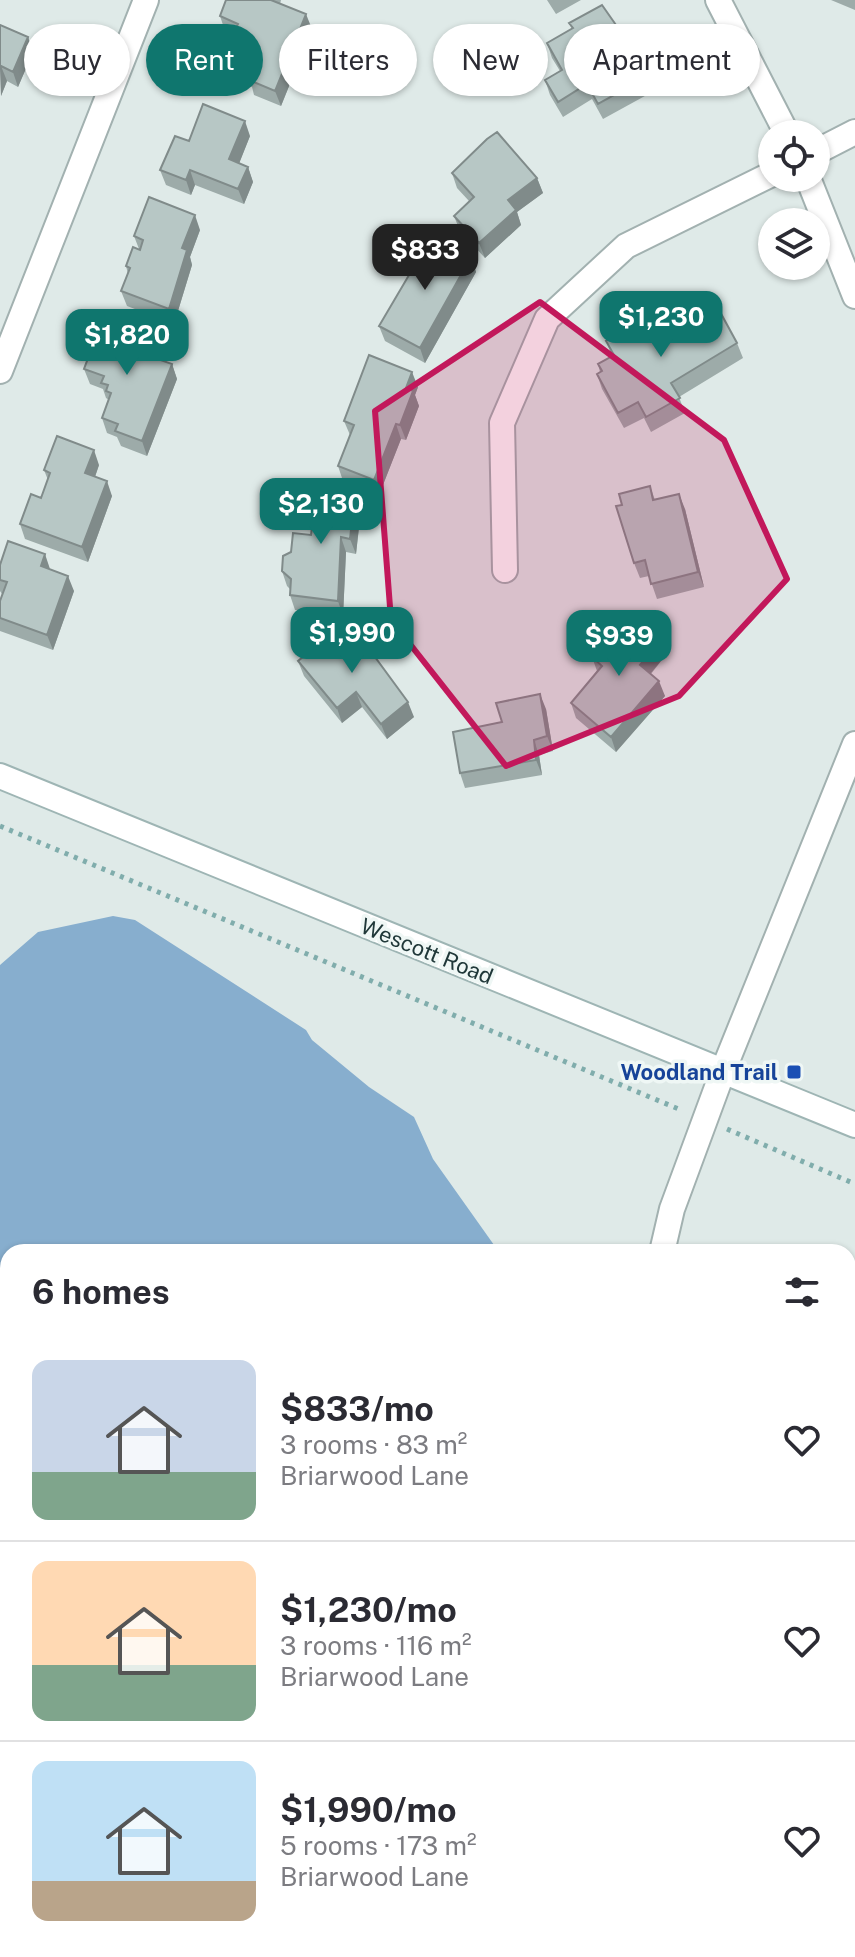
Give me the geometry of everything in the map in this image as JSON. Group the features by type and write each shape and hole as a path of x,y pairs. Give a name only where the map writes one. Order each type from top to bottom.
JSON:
{"street":[{"path":"0,371 146,0"},
{"path":"718,0 780,120"},
{"path":"830,145 855,132"},
{"path":"505,570 502,423 547,319 626,246 758,181"},
{"path":"814,192 855,296"},
{"path":"664,1244 672,1209 723,1071 855,744"},
{"name":"Wescott Road","path":"0,776 855,1125"}],"path":[{"path":"0,826 855,1184"}],"highlighted area":[{"path":"540,302 724,440 787,579 679,696 506,766 391,620 375,411"}],"water":[{"path":"113,916 135,920 306,1030 312,1040 369,1087 414,1117 433,1159 493,1244 0,1244 0,965 38,932"}],"building":[{"path":"226,0 271,0 306,14 302,24 279,24 279,81 275,91 263,86 263,24 238,24 220,16"},
{"path":"602,5 615,24 570,24"},
{"path":"0,25 24,35 24,46 13,72 1,66 0,69"},
{"path":"564,33 564,96 568,96 558,102 548,85 548,78 562,70 548,42"},
{"path":"594,96 613,96 598,104"},
{"path":"203,104 245,121 229,159 248,167 238,189 190,170 186,180 160,170 175,136 189,141"},
{"path":"497,132 537,178 508,200 516,210 479,243 454,216 474,197 452,173"},
{"path":"149,197 195,215 182,248 187,250 169,309 121,291 130,268 126,266 133,247 140,250 143,240 134,236"},
{"path":"432,236 471,257 420,348 379,326"},
{"path":"709,303 714,313 719,310 737,343 671,383 680,398 646,417 638,402 618,413 597,374 602,371 598,364 614,355 606,341 640,322 648,337"},
{"path":"104,316 143,330 135,351 172,364 142,441 115,431 118,424 102,418 111,393 106,391 108,385 101,383 104,376 84,369"},
{"path":"369,355 412,372 406,388 413,391 374,480 338,466 354,425 344,421"},
{"path":"57,436 94,450 85,473 107,481 82,547 20,524 31,494 41,498 50,473 44,470"},
{"path":"317,482 351,487 349,502 354,503 350,539 341,537 338,601 290,595 291,579 282,571 283,556 291,552 293,533 311,535"},
{"path":"650,486 653,500 679,494 698,572 651,584 645,560 634,563 616,506 622,505 619,494"},
{"path":"8,541 45,554 41,566 68,576 47,635 0,618 0,601 7,582 0,580 0,565"},
{"path":"632,617 660,641 640,665 659,681 611,737 571,703 602,666 592,657"},
{"path":"342,626 367,657 372,653 408,702 381,724 356,692 337,708 298,661"},
{"path":"540,694 547,736 534,740 536,760 460,773 453,732 502,722 496,703"}],"place":[{"name":"Woodland Trail","path":"794,1072"}]}
